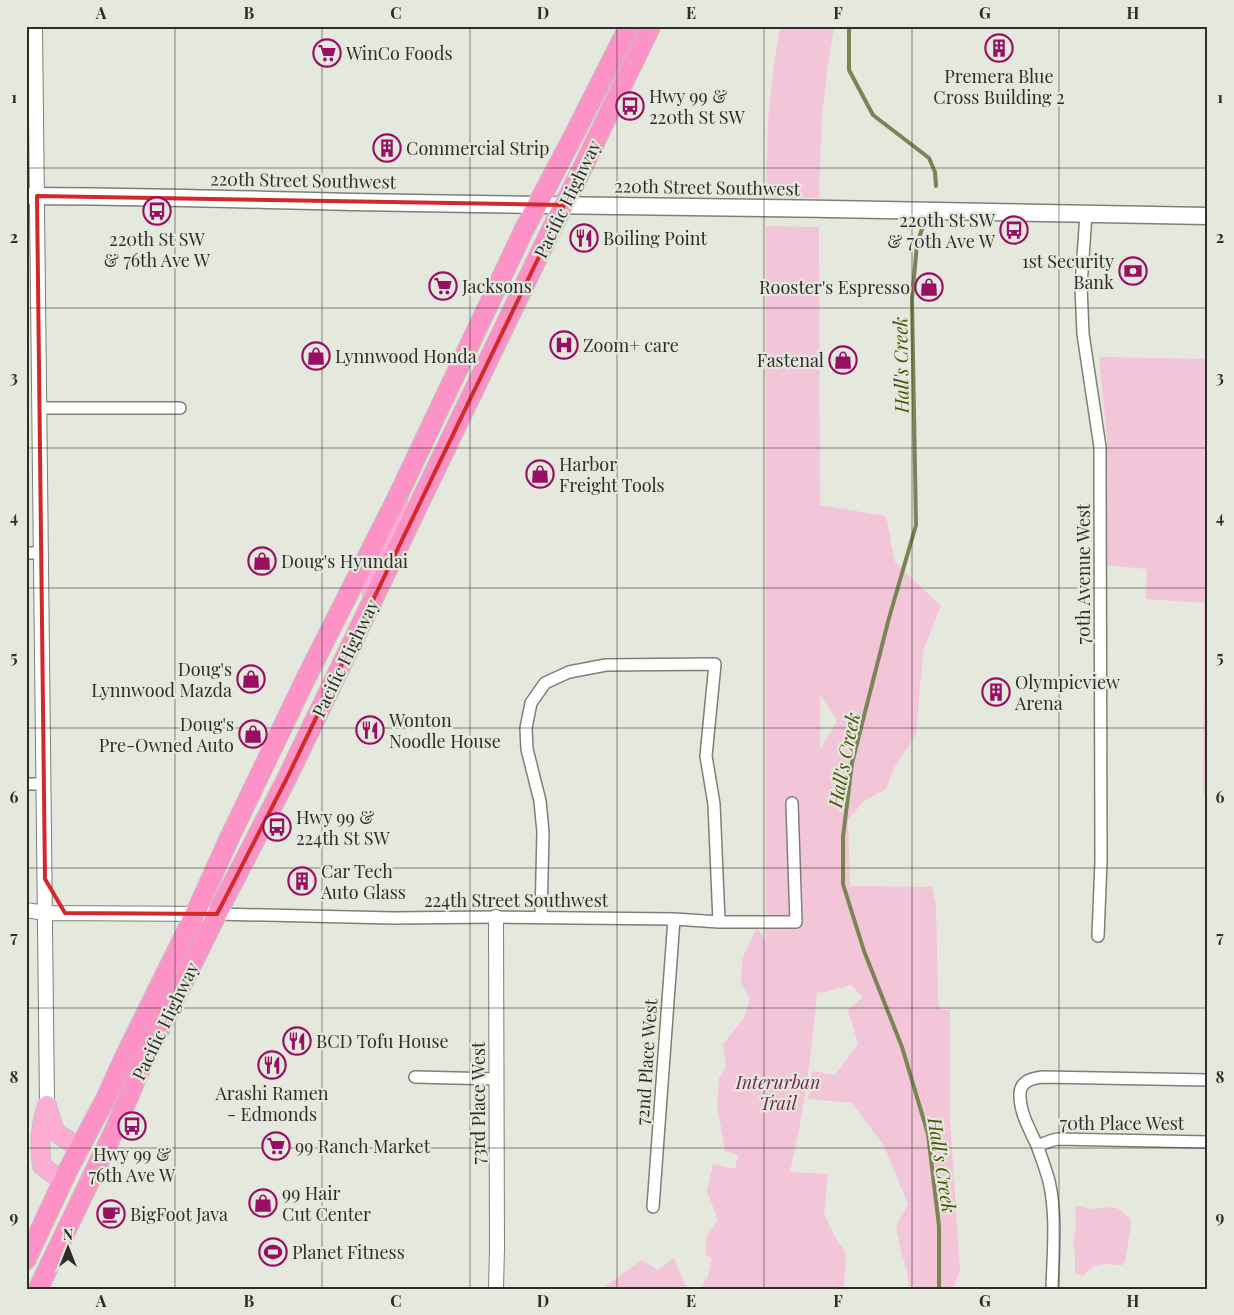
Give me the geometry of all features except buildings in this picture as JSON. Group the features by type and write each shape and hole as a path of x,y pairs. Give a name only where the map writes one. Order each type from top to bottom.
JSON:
{"highway":[{"name":"Pacific Highway","path":"26,1260 63,1180 195,914 307,676 396,500 524,230 629,26"},
{"name":"Pacific Highway","path":"38,1289 114,1131 147,1055 286,780 651,26"}],"main road":[{"name":"220th Street Southwest","path":"31,196 1208,216"},
{"path":"373,601 371,578 397,522 400,506 396,500"},
{"path":"46,1105 54,1128 59,1135 79,1150"},
{"path":"46,1105 41,1128 40,1153 42,1166 63,1180"}],"street":[{"path":"35,26 31,196 40,408 46,1105"},
{"name":"70th Avenue West","path":"1086,214 1081,286 1083,334 1100,447 1101,861 1098,936"},
{"path":"40,408 180,408"},
{"path":"26,553 41,553"},
{"path":"541,918 543,832 540,801 527,749 526,728 531,703 545,683 569,672 606,666 715,664 706,756 714,804 719,922"},
{"path":"26,784 43,784"},
{"name":"224th Street Southwest","path":"26,910 45,913 393,918 674,919 719,922 796,922 792,803"},
{"path":"45,879 48,889 65,913"},
{"name":"73rd Place West","path":"496,917 498,1272 496,1289"},
{"name":"72nd Place West","path":"653,1206 674,919"},
{"path":"415,1077 496,1079"},
{"name":"70th Place West","path":"1052,1289 1054,1219 1052,1198 1049,1179 1037,1146 1028,1129 1020,1097 1023,1085 1028,1080 1042,1077 1208,1080"},
{"name":"70th Place West","path":"1037,1146 1058,1139 1208,1142"}],"highlighted area":[{"path":"37,196 564,205 286,780 217,914 65,913 45,879"}],"green space":[{"path":"780,26 834,26 822,117 819,198 766,197 768,119"},
{"name":"Interurban Trail","path":"766,226 819,227 820,505 886,516 895,562 941,606 923,651 916,735 894,768 886,789 864,801 848,820 850,886 932,887 936,905 938,998 940,1009 950,1010 950,1121 960,1270 953,1289 910,1289 896,1226 908,1204 884,1146 852,1103 808,1099 812,1071 835,1075 858,1044 848,1010 863,997 851,985 821,993 817,991 807,1082 790,1172 828,1174 824,1214 836,1239 846,1253 844,1288 846,1289 701,1289 705,1279 707,1279 712,1258 706,1255 706,1237 718,1220 707,1191 713,1164 735,1169 738,1155 725,1151 717,1105 719,1078 726,1067 723,1044 744,1018 750,999 741,983 742,959 757,928 766,941","holes":["820,694 837,721 820,749"]},
{"path":"1099,357 1208,359 1206,509 1208,509 1208,794 1203,793 1204,603 1146,599 1147,569 1105,565 1107,439"},
{"path":"1075,1206 1093,1209 1111,1207 1119,1209 1130,1219 1131,1226 1125,1262 1122,1265 1100,1264 1083,1276 1075,1273 1073,1243 1076,1225"},
{"path":"674,1258 687,1289 601,1289 642,1260 658,1270"}],"waterway":[{"name":"Hall's Creek","path":"849,26 849,70 873,115 929,158 935,172 936,186"},
{"name":"Hall's Creek","path":"922,229 917,244 912,299 916,525 889,618 852,763 843,837 843,884 864,951 902,1047 928,1134 939,1226 939,1289"}],"place":[{"name":"Premera Blue Cross Building 2","path":"999,48"},
{"name":"WinCo Foods","path":"327,53"},
{"name":"Hwy 99 & 220th St SW","path":"630,106"},
{"name":"Commercial Strip","path":"387,148"},
{"name":"220th St SW & 76th Ave W","path":"157,211"},
{"name":"220th St SW & 70th Ave W","path":"1014,230"},
{"name":"Boiling Point","path":"584,238"},
{"name":"1st Security Bank","path":"1133,271"},
{"name":"Jacksons","path":"443,286"},
{"name":"Rooster's Espresso","path":"929,287"},
{"name":"Zoom+ care","path":"564,345"},
{"name":"Lynnwood Honda","path":"316,356"},
{"name":"Fastenal","path":"843,360"},
{"name":"Harbor Freight Tools","path":"540,474"},
{"name":"Doug's Hyundai","path":"262,561"},
{"name":"Doug's Lynnwood Mazda","path":"251,679"},
{"name":"Olympicview Arena","path":"996,692"},
{"name":"Wonton Noodle House","path":"370,730"},
{"name":"Doug's Pre-Owned Auto","path":"253,734"},
{"name":"Hwy 99 & 224th St SW","path":"277,827"},
{"name":"Car Tech Auto Glass","path":"302,881"},
{"name":"BCD Tofu House","path":"297,1041"},
{"name":"Arashi Ramen - Edmonds","path":"272,1065"},
{"name":"Hwy 99 & 76th Ave W","path":"132,1126"},
{"name":"99 Ranch Market","path":"276,1146"},
{"name":"99 Hair Cut Center","path":"263,1203"},
{"name":"BigFoot Java","path":"111,1214"},
{"name":"Planet Fitness","path":"273,1252"}]}
